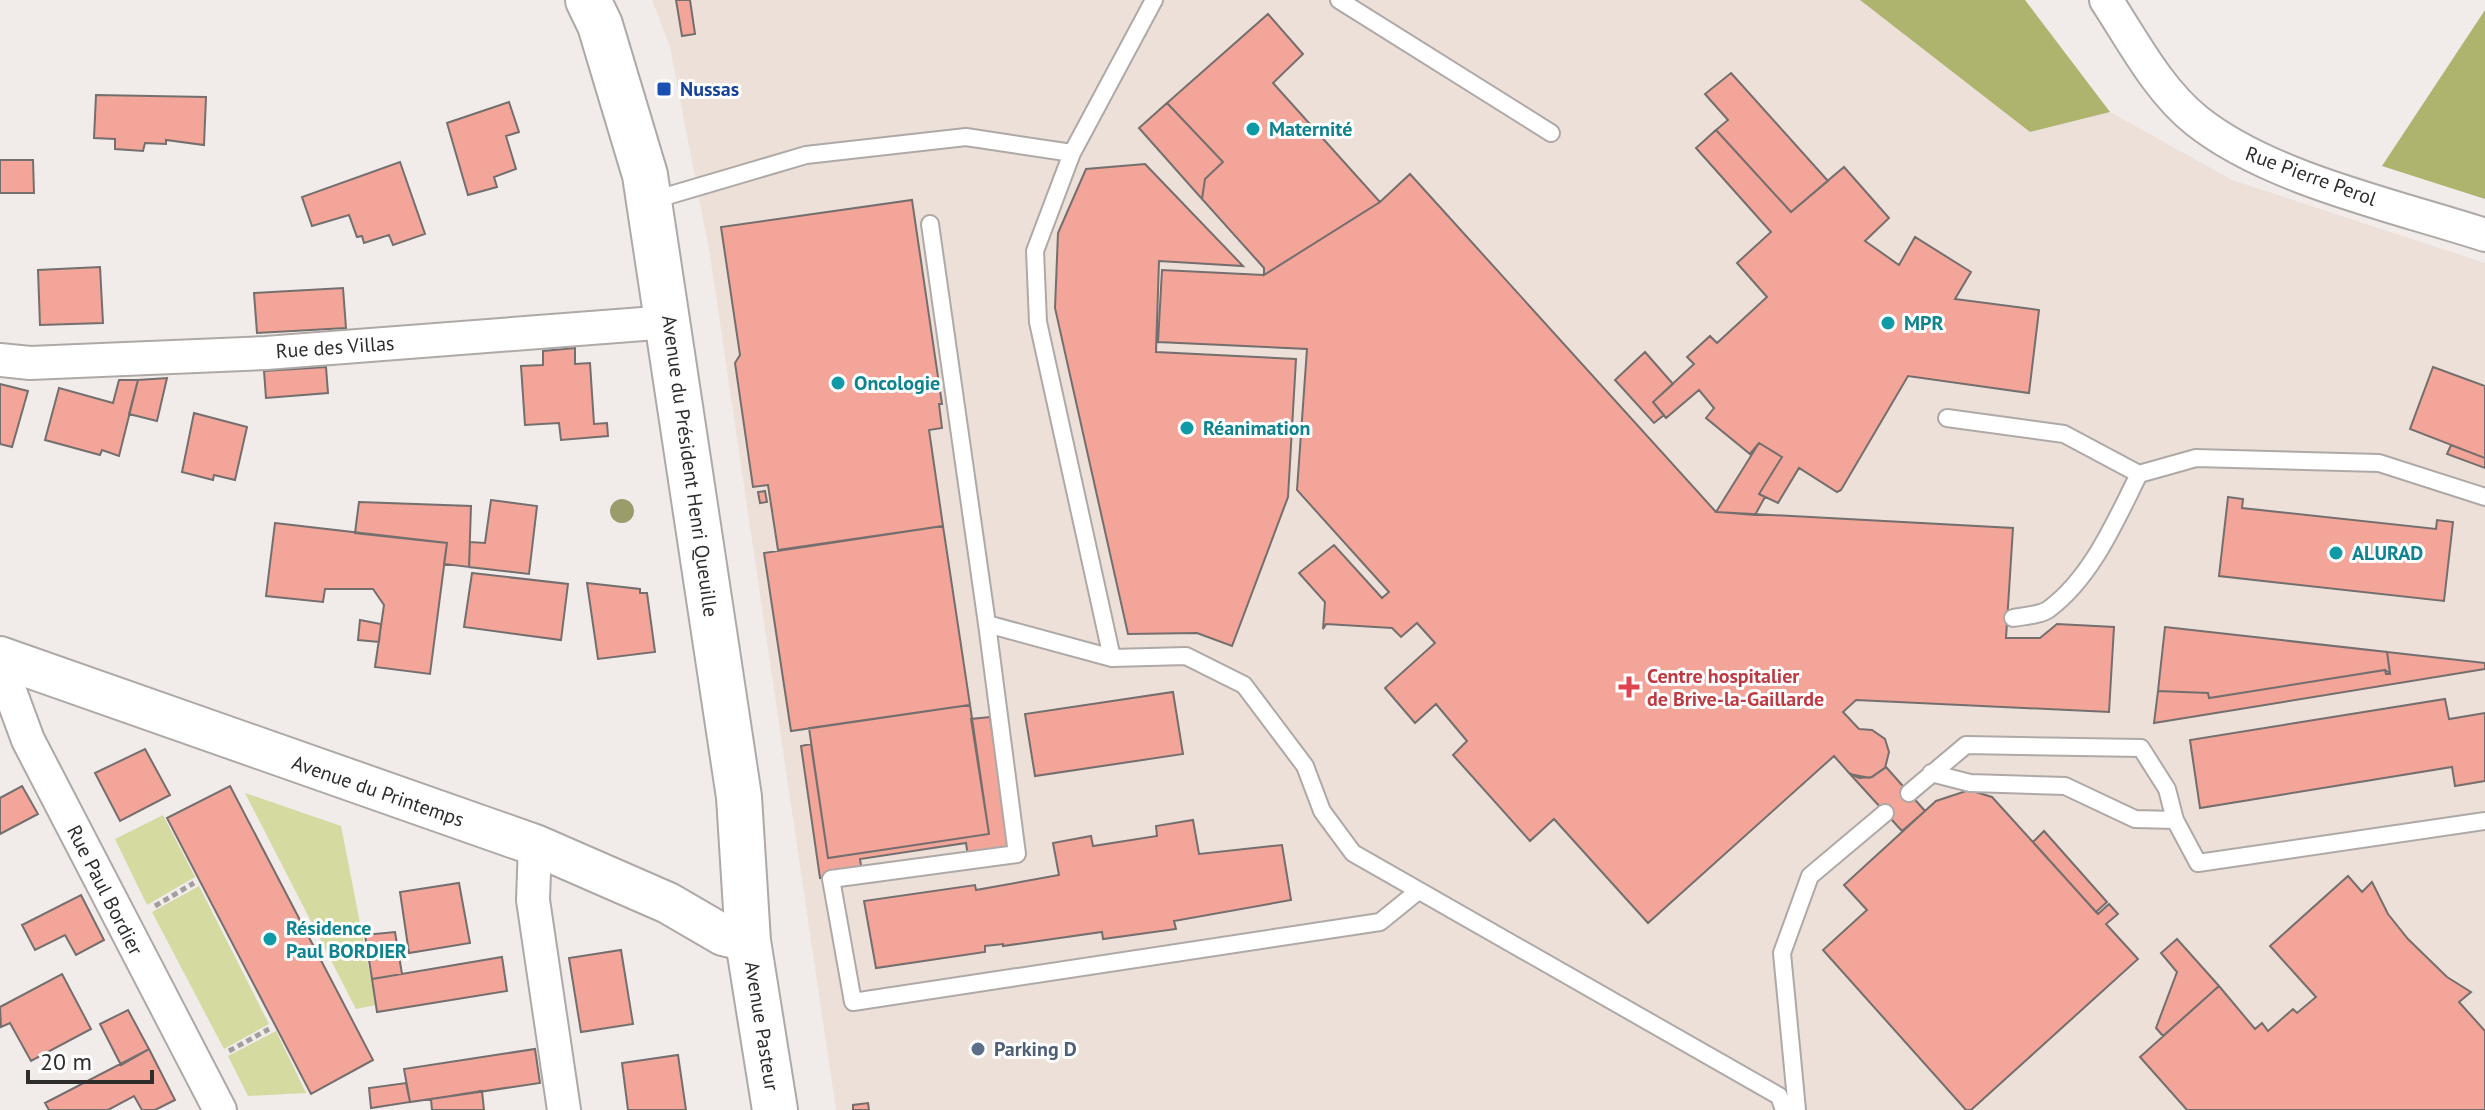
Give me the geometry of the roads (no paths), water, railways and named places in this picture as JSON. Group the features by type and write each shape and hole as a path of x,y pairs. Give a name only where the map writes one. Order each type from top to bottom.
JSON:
{"main road":[{"name":"Avenue du Président Henri Queuille","path":"588,0 609,55 645,175 739,797 748,941"},
{"name":"Avenue Pasteur","path":"748,941 775,1110"}],"street":[{"name":"Rue Pierre Perol","path":"2106,0 2160,82 2196,120 2238,149 2324,184 2485,235"},
{"name":"Rue des Villas","path":"0,360 61,362 266,353 669,322"},
{"name":"Avenue du Printemps","path":"0,657 535,845 668,903 723,935 748,941"},
{"name":"Rue Paul Bordier","path":"0,664 28,740 220,1110"},
{"path":"535,845 533,900 564,1110"}],"lane":[{"path":"1112,658 1038,322 1035,251 1072,153 1154,0"},
{"path":"1339,0 1551,133"},
{"path":"648,202 806,155 966,137 1072,153"},
{"path":"930,224 1017,854 831,879 853,1002 1380,922 1417,892"},
{"path":"1947,418 2064,434 2139,474 2196,458 2379,463 2485,497"},
{"path":"2013,618 2048,611 2073,584 2104,543 2139,474"},
{"path":"987,624 1112,658 1186,656 1244,685 1305,766 1322,811 1353,853 1417,892 1502,935 1779,1096 1784,1110"},
{"path":"1909,793 1966,745 2141,748 2167,789 2175,820 2198,863 2485,821"},
{"path":"1931,773 1970,783 2065,786 2135,819 2175,820"},
{"path":"1797,1110 1782,953 1810,876 1885,813"}],"place":[{"name":"Nussas","path":"664,89"},
{"name":"Maternité","path":"1253,129"},
{"name":"MPR","path":"1888,323"},
{"name":"Oncologie","path":"838,383"},
{"name":"Réanimation","path":"1187,428"},
{"name":"ALURAD","path":"2336,553"},
{"name":"Centre hospitalier de Brive-la-Gaillarde","path":"1629,687"},
{"name":"Résidence Paul BORDIER","path":"270,939"},
{"name":"Parking D","path":"978,1049"}]}
